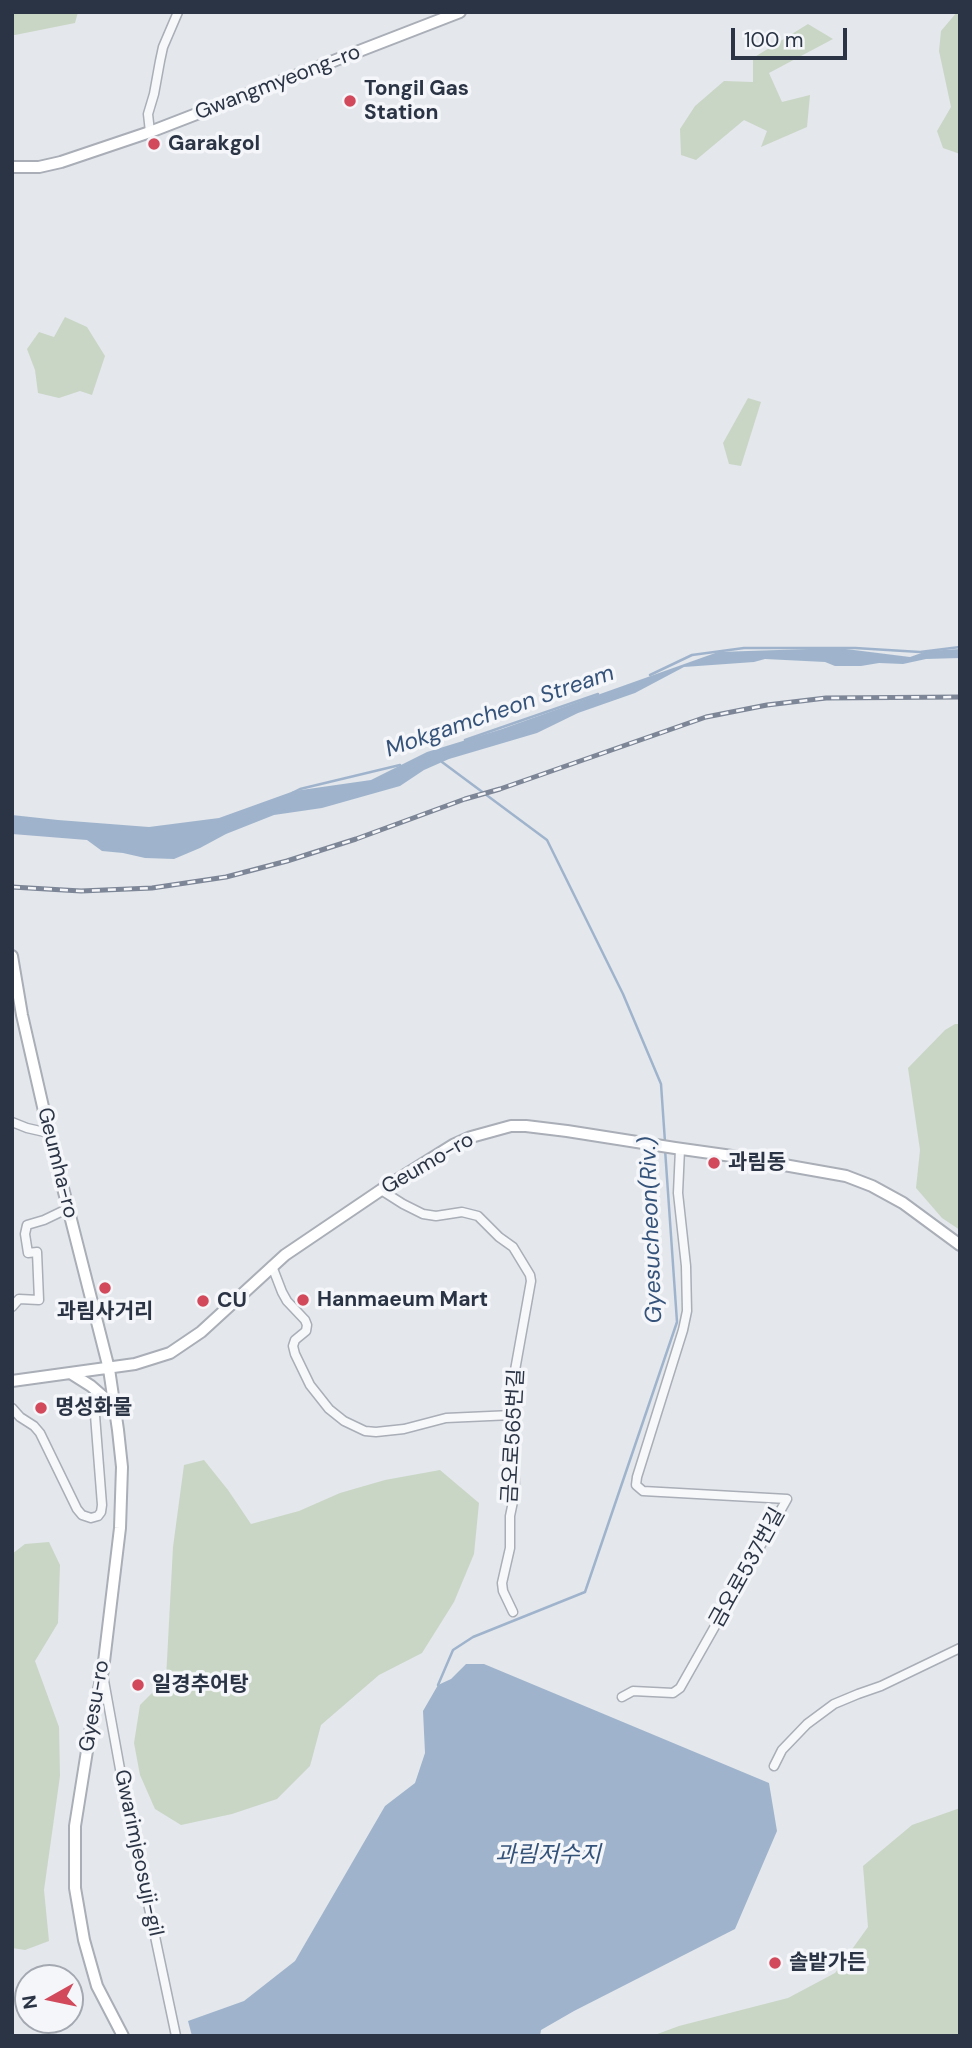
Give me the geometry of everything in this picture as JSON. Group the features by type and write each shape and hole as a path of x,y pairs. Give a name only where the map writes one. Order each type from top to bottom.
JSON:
{"main road":[{"name":"Gwangmyeong-ro","path":"12,167 39,167 61,162 150,132 441,16 460,12"},
{"name":"Geumha-ro","path":"12,956 22,1015 49,1133 109,1369"},
{"name":"Geumo-ro","path":"12,1381 109,1369 154,1358 186,1343 272,1266 381,1190 453,1145 511,1126 567,1131 846,1176 903,1203 960,1245"},
{"name":"Gyesu-ro","path":"109,1369 122,1467 121,1509 103,1670 75,1826 75,1888 84,1940 97,1986 123,2036"},
{"path":"72,1374 102,1394 115,1407"}],"street":[{"path":"150,132 148,114 160,61 178,12"},
{"path":"12,1122 49,1133"},
{"name":"금오로537번길","path":"622,1697 633,1691 673,1693 680,1688 787,1499 643,1491 636,1485 687,1311 677,1149"},
{"name":"금오로565번길","path":"381,1190 423,1214 436,1216 463,1212 478,1216 513,1247 523,1260 531,1281 514,1372 512,1415 515,1493 510,1516 510,1548 502,1583 513,1612"},
{"path":"12,1307 19,1299 39,1300 37,1252 28,1253 24,1234 27,1225 69,1208"},
{"path":"272,1266 287,1301 307,1325 306,1331 295,1340 293,1346 304,1375 319,1398 344,1420 376,1432 404,1429 446,1418 512,1415"},
{"path":"12,1408 40,1433 77,1509 82,1515 91,1518 102,1512 95,1415 102,1394"},
{"path":"774,1766 782,1750 807,1724 834,1704 881,1686 960,1648"},
{"name":"Gwarimjeosuji-gil","path":"103,1670 122,1780 176,2036"}],"green space":[{"path":"12,12 78,12 75,23 12,35"},
{"path":"957,12 960,12 960,154 943,148 937,131 951,107 939,51 941,31"},
{"path":"808,24 833,39 769,73 782,102 810,95 807,127 761,147 767,131 744,120 696,160 681,155 680,129 695,106 724,81 753,82 753,58"},
{"path":"65,317 87,327 105,356 92,395 80,391 59,398 38,393 35,370 27,349 39,332 54,337"},
{"path":"748,398 761,402 741,466 729,464 723,443"},
{"path":"960,1024 960,1230 942,1218 916,1188 920,1150 908,1068 945,1030"},
{"path":"204,1460 251,1524 299,1511 340,1493 385,1480 440,1470 479,1503 474,1554 454,1602 422,1653 379,1675 321,1725 310,1766 277,1799 232,1814 181,1825 155,1809 140,1775 134,1743 140,1705 166,1679 173,1547 184,1465"},
{"path":"49,1542 60,1565 58,1623 35,1661 59,1727 60,1776 44,1890 49,1941 25,1950 12,1948 12,1554 25,1544"},
{"path":"960,1808 960,2036 652,2036 679,2026 788,1998 835,1973 868,1927 863,1866 912,1825"}],"water":[{"path":"838,648 910,657 927,651 960,649 960,658 861,666 765,659 684,667 635,693 578,713 537,733 449,759 424,770 400,786 322,808 274,815 174,859 145,858 102,851 87,840 12,834 12,815 149,827 219,818 294,791 371,780 427,752 502,729 718,652"},
{"name":"과림저수지","path":"466,1664 484,1664 769,1783 777,1831 735,1929 574,2011 541,2030 540,2036 192,2036 188,2021 244,2001 295,1961 385,1806 415,1783 425,1753 423,1711 438,1685 451,1679"}],"waterway":[{"name":"Mokgamcheon Stream","path":"650,675 692,655 744,648 855,648 920,652 960,647"},
{"name":"Mokgamcheon Stream","path":"465,740 598,694"},
{"name":"Gyesucheon(Riv.)","path":"442,762 547,840 623,994 661,1084 665,1142"},
{"name":"Mokgamcheon Stream","path":"292,793 400,765"},
{"name":"Gyesucheon(Riv.)","path":"438,1685 453,1650 473,1637 585,1592 677,1322 665,1149"}],"railway":[{"path":"12,887 81,891 152,888 226,877 356,839 706,717 767,705 826,698 960,697"}],"place":[{"name":"Tongil Gas Station","path":"350,101"},
{"name":"Garakgol","path":"154,144"},
{"name":"과림동","path":"714,1163"},
{"name":"과림사거리","path":"105,1288"},
{"name":"Hanmaeum Mart","path":"303,1300"},
{"name":"CU","path":"203,1301"},
{"name":"명성화물","path":"41,1408"},
{"name":"일경추어탕","path":"138,1685"},
{"name":"솔밭가든","path":"775,1963"}]}
